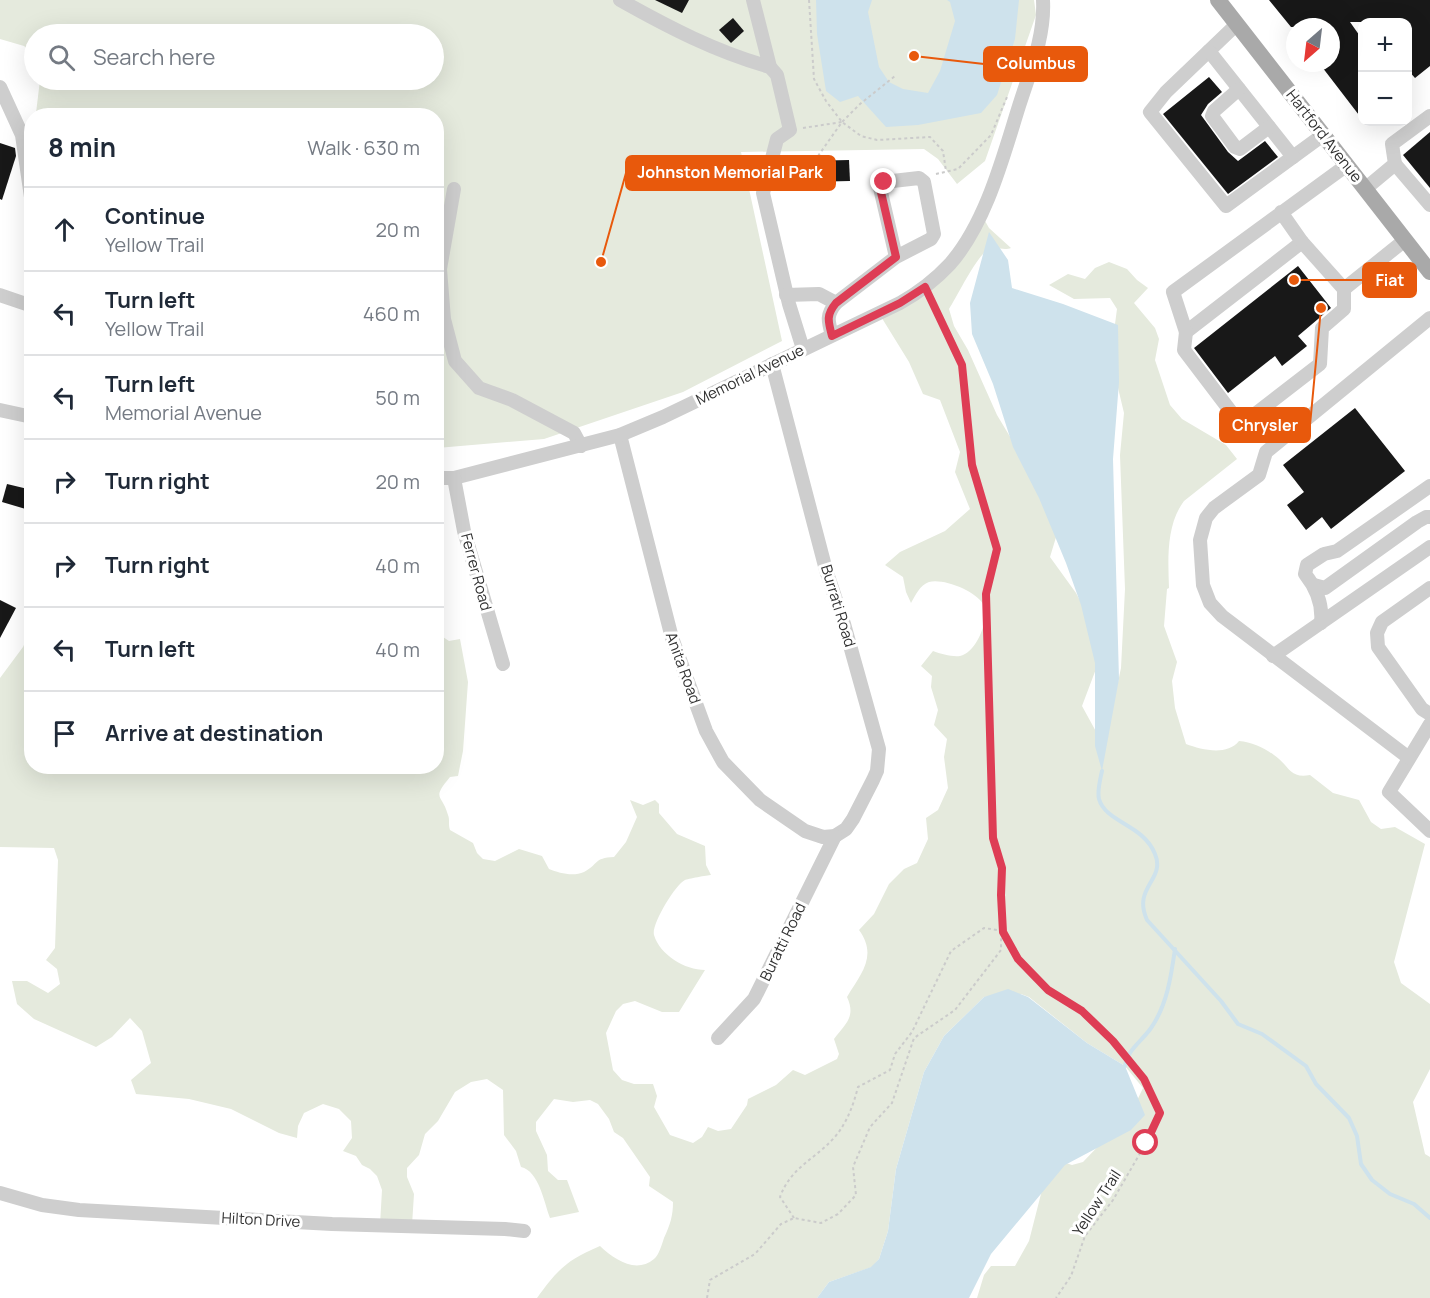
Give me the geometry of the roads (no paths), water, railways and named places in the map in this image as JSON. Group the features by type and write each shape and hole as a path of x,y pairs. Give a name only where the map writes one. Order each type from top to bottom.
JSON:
{"main road":[{"name":"Hartford Avenue","path":"1218,0 1430,272"}],"street":[{"path":"620,0 686,36 744,60 770,67"},
{"path":"753,0 770,67 777,75 790,130 777,139 763,193 786,295 804,349"},
{"name":"Memorial Avenue","path":"444,478 454,478 620,435 663,417 832,336 900,303 925,287 951,263 980,214 1004,154 1036,56 1044,15 1043,0"},
{"path":"1237,24 1166,92 1150,112 1226,206 1323,135"},
{"path":"1209,51 1293,157"},
{"path":"0,87 22,135 24,149"},
{"path":"1239,89 1214,111 1212,116 1235,147 1240,149 1269,127"},
{"path":"1430,116 1392,144 1395,164 1430,205"},
{"path":"1365,189 1395,164"},
{"path":"1281,212 1302,242 1344,289 1344,309 1322,328 1320,364 1241,425 1184,350 1186,332 1173,292 1281,212 1347,165"},
{"path":"832,336 827,318 829,311 836,303 896,257 931,239 934,234 924,182 919,178 881,184 896,257"},
{"path":"444,245 454,189"},
{"path":"1344,289 1405,240"},
{"path":"1186,332 1302,242"},
{"path":"786,295 819,294 836,303"},
{"path":"0,295 24,303"},
{"path":"1409,758 1222,616 1210,603 1203,585 1200,540 1206,518 1214,508 1259,475 1266,452 1430,318"},
{"path":"444,319 455,361 478,388 512,400 574,433 581,446"},
{"name":"Burrati Road","path":"772,364 826,570 844,624 879,748 877,771 873,780 846,829 835,836"},
{"path":"0,410 24,415"},
{"name":"Anita Road","path":"620,435 672,638 706,731 723,762 760,800 806,831 823,837 835,836"},
{"name":"Ferrer Road","path":"454,478 464,531 502,664"},
{"path":"1321,623 1322,610 1314,585 1305,574 1307,565 1324,554 1337,551 1430,486"},
{"path":"1314,585 1325,588 1417,522 1430,517"},
{"path":"1273,656 1430,547"},
{"path":"1430,588 1382,622 1377,633 1378,647 1422,709 1430,714"},
{"path":"1430,724 1389,792 1430,831"},
{"name":"Buratti Road","path":"718,1038 754,999 835,836"},
{"name":"Hilton Drive","path":"0,1193 42,1205 79,1210 332,1224 524,1231"}],"water":[{"path":"816,0 872,0 868,12 879,67 889,82 903,89 928,93 940,71 955,21 950,2 947,0 1019,0 1015,39 997,95 981,113 918,125 886,127 858,96 840,102 826,91 817,34"},
{"path":"989,232 1008,260 1012,288 1118,325 1119,382 1113,459 1119,679 1102,771 1095,746 1095,663 1081,605 1039,498 1013,447 993,384 972,334 970,303"},
{"path":"1008,989 1028,997 1087,1043 1125,1066 1145,1115 1131,1130 1065,1165 991,1254 969,1298 817,1298 829,1282 871,1267 879,1259 888,1231 896,1169 924,1072 944,1036 984,997"}],"waterway":[{"path":"1102,771 1098,793 1103,807 1109,814 1142,836 1155,854 1156,871 1143,899 1143,909 1147,920 1221,1001 1238,1024 1262,1034 1306,1066 1316,1084 1349,1118 1357,1136 1361,1164 1372,1180 1390,1194 1414,1204 1430,1218"},
{"path":"1125,1066 1129,1055 1151,1028 1161,1010 1170,980 1175,949"}],"place":[{"name":"Columbus","path":"914,56"},
{"name":"Johnston Memorial Park","path":"601,262"},
{"name":"Fiat","path":"1294,280"},
{"name":"Chrysler","path":"1321,308"}]}
